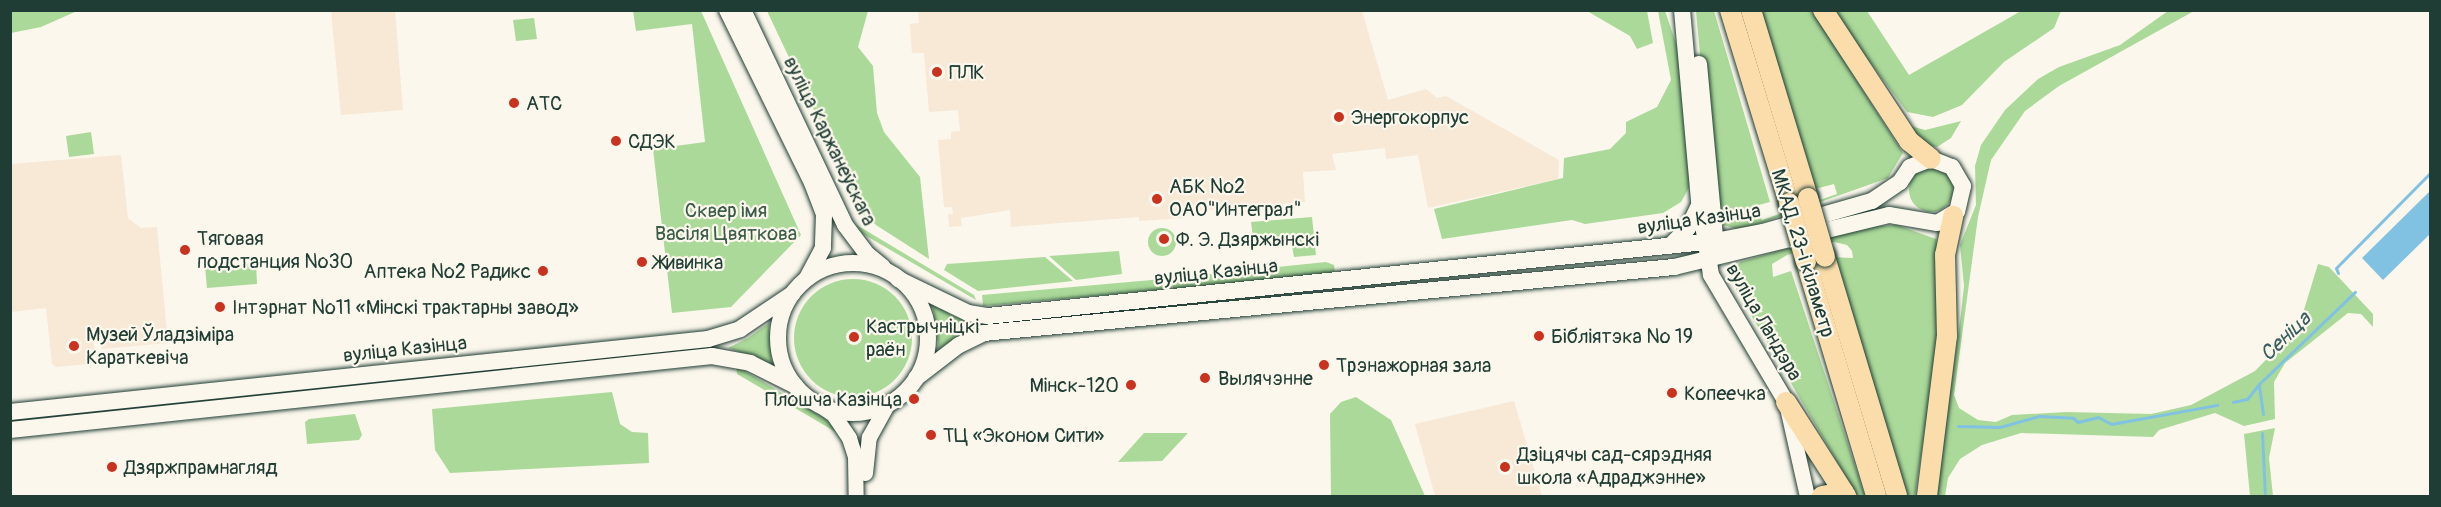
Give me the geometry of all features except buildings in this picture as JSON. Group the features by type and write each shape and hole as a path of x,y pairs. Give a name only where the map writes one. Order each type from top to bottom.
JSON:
{"highway":[{"name":"МКАД, 23-і кіламетр","path":"1730,10 1798,200 1825,257 1897,496"},
{"name":"МКАД, 23-і кіламетр","path":"1751,10 1798,200 1806,262 1876,496"},
{"path":"1823,10 1909,141 1931,159"},
{"path":"1927,496 1947,336 1945,255 1953,216"},
{"path":"1786,402 1845,494 1822,496"}],"main road":[{"name":"вуліца Каржанеўскага","path":"727,10 812,183 824,215 823,248 807,279"},
{"name":"вуліца Каржанеўскага","path":"743,10 845,225 868,255 897,278"},
{"path":"1682,10 1699,200 1710,242"},
{"path":"1693,10 1710,242"},
{"path":"1931,159 1946,163 1960,178 1963,196 1953,216"},
{"name":"вуліца Казінца","path":"897,278 968,313 988,316 1710,242 1763,232 1860,205 1882,196 1900,182 1910,167 1931,159"},
{"path":"1900,182 1900,200 1910,218"},
{"path":"1671,245 1688,228 1699,200"},
{"name":"вуліца Казінца","path":"916,378 958,345 984,333 1586,277 1712,260 1879,217 1910,218 1932,224 1953,216"},
{"name":"вуліца Ландэра","path":"1710,242 1715,283 1786,402"},
{"path":"853,263 874,266 897,278 920,305 926,327 926,350 916,378 887,405 850,413 821,406 796,386 784,365 778,341 782,315 792,294 807,279 828,268 853,263"},
{"name":"вуліца Казінца","path":"16,411 708,339 740,329 792,294"},
{"name":"вуліца Казінца","path":"16,429 717,356 750,363 796,386"},
{"path":"16,411 16,429"}],"street":[{"name":"вуліца Ландэра","path":"1786,402 1808,496"},
{"path":"866,496 865,458 869,437 887,405"},
{"path":"821,406 833,414 849,438 855,457 856,496"}],"shaded area":[{"path":"331,11 395,11 403,110 341,115"},
{"path":"918,11 1362,11 1388,100 1426,89 1437,98 1446,96 1559,160 1558,179 1428,208 1418,155 1386,159 1385,148 1332,154 1336,170 1303,172 1305,202 1183,212 1183,218 1139,221 1139,217 1011,227 1010,210 961,218 962,226 949,227 948,214 953,214 952,207 944,207 938,140 951,139 951,132 960,131 958,110 929,112 924,53 912,53 910,24 919,23"},
{"path":"121,155 128,218 141,228 157,227 168,343 102,349 101,339 94,340 94,350 88,351 89,364 56,367 52,364 46,308 11,312 11,164"},
{"path":"1514,401 1542,496 1435,496 1415,424"}],"green space":[{"path":"10,11 77,11 41,27 11,33"},
{"name":"Сквер імя Васіля Цвяткова","path":"633,11 701,11 801,235 731,307 672,313 653,149 705,142 692,24 636,31"},
{"name":"Сквер імя Васіля Цвяткова","path":"767,11 868,11 858,47 873,66 877,113 884,132 920,177 929,259 865,218"},
{"path":"1587,11 1647,11 1653,43 1637,49 1630,36"},
{"path":"1658,11 1665,11 1679,52 1690,186 1681,202 1663,213 1585,224 1572,220 1442,239 1434,209 1563,178 1564,158 1610,149 1626,133 1626,122 1657,107 1671,80"},
{"path":"1696,11 1714,11 1770,202 1755,206 1762,220 1837,194 1834,184 1815,189 1761,11 1812,11 1903,153 1888,178 1741,230 1723,225 1714,205"},
{"path":"1832,11 1867,11 1909,75 2021,11 2061,11 2054,28 2004,62 1962,105 1933,117 1907,112"},
{"path":"2168,11 2194,11 2059,86 2025,111 1991,160 1978,217 1954,395 1959,408 1978,420 1996,422 2012,415 2066,412 2151,414 2191,405 2255,371 2299,326 2318,264 2329,267 2373,314 2373,327 2361,314 2348,313 2285,363 2274,382 2275,419 2244,426 2215,413 2159,430 2153,437 2021,433 1982,445 1960,459 1948,478 1945,496 1935,496 1964,286 1960,245 1976,205 1975,166 1981,145 2005,110 2038,79 2059,67 2120,45"},
{"path":"534,18 537,39 516,41 513,20"},
{"path":"1961,121 1951,138 1937,147 1924,145 1907,125 1925,130"},
{"path":"91,132 94,154 69,157 66,136"},
{"path":"1931,168 1947,174 1953,190 1947,206 1931,212 1915,206 1909,190 1915,174"},
{"path":"1312,217 1316,255 1294,257 1291,240 1254,245 1251,222"},
{"path":"855,224 974,295 976,300 863,234"},
{"path":"1897,225 1936,239 1940,258 1937,348 1915,496 1904,496 1830,257 1853,258 1852,251 1847,245 1834,242 1787,255 1772,264 1773,277 1791,271 1865,496 1857,496 1737,291 1732,273 1740,262 1862,227"},
{"path":"1162,228 1172,232 1176,242 1172,252 1162,256 1152,252 1148,242 1152,232"},
{"path":"1119,251 1122,274 1076,280 1049,256"},
{"path":"1045,257 1073,281 978,291 944,270 947,264"},
{"path":"1326,262 1334,265 1335,274 1173,289 1172,278"},
{"path":"256,263 257,284 207,288 205,267"},
{"path":"853,279 876,284 895,296 907,315 912,338 907,361 895,380 876,392 853,397 830,392 811,380 799,361 794,338 799,315 811,296 830,284"},
{"path":"1163,279 1164,290 983,306 982,295"},
{"path":"932,302 951,315 976,325 939,350"},
{"path":"769,323 772,364 728,348 748,338"},
{"path":"736,366 824,418 841,435 737,374"},
{"path":"612,392 620,424 632,432 648,433 649,463 450,473 435,450 432,409"},
{"path":"1356,397 1391,420 1425,496 1331,496 1330,414 1341,402"},
{"path":"355,414 362,435 359,440 307,444 305,422 309,419"},
{"path":"2275,428 2269,458 2273,496 2250,496 2244,434"},
{"path":"1144,433 1188,433 1162,461 1118,462"}],"water":[{"path":"2430,191 2430,234 2383,280 2362,258"}],"waterway":[{"path":"2338,273 2336,268 2430,173"},
{"name":"Сеніца","path":"2263,414 2259,384 2355,292"},
{"path":"2233,402 2247,399 2259,384"},
{"path":"1958,426 2000,427 2039,416 2073,418 2078,422 2098,417 2111,424 2217,405"},
{"name":"Сеніца","path":"2262,433 2265,496"}],"place":[{"name":"ПЛК","path":"937,72"},
{"name":"АТС","path":"514,103"},
{"name":"Энергокорпус","path":"1339,117"},
{"name":"СДЭК","path":"616,141"},
{"name":"АБК №2 ОАО\"Интеграл\"","path":"1157,199"},
{"name":"Ф. Э. Дзяржынскі","path":"1164,239"},
{"name":"Тяговая подстанция №30","path":"185,250"},
{"name":"Живинка","path":"642,262"},
{"name":"Аптека №2 Радикс","path":"543,271"},
{"name":"Інтэрнат №11 «Мінскі трактарны завод»","path":"220,307"},
{"name":"Бібліятэка № 19","path":"1539,336"},
{"name":"Кастрычніцкі раён","path":"854,337"},
{"name":"Музей Ўладзіміра Караткевіча","path":"74,346"},
{"name":"Трэнажорная зала","path":"1324,365"},
{"name":"Вылячэнне","path":"1205,378"},
{"name":"Мінск-120","path":"1131,385"},
{"name":"Копеечка","path":"1672,393"},
{"name":"Плошча Казінца","path":"914,399"},
{"name":"ТЦ «Эконом Сити»","path":"931,435"},
{"name":"Дзяржпрамнагляд","path":"112,467"},
{"name":"Дзіцячы сад-сярэдняя школа «Адраджэнне»","path":"1505,467"}]}
